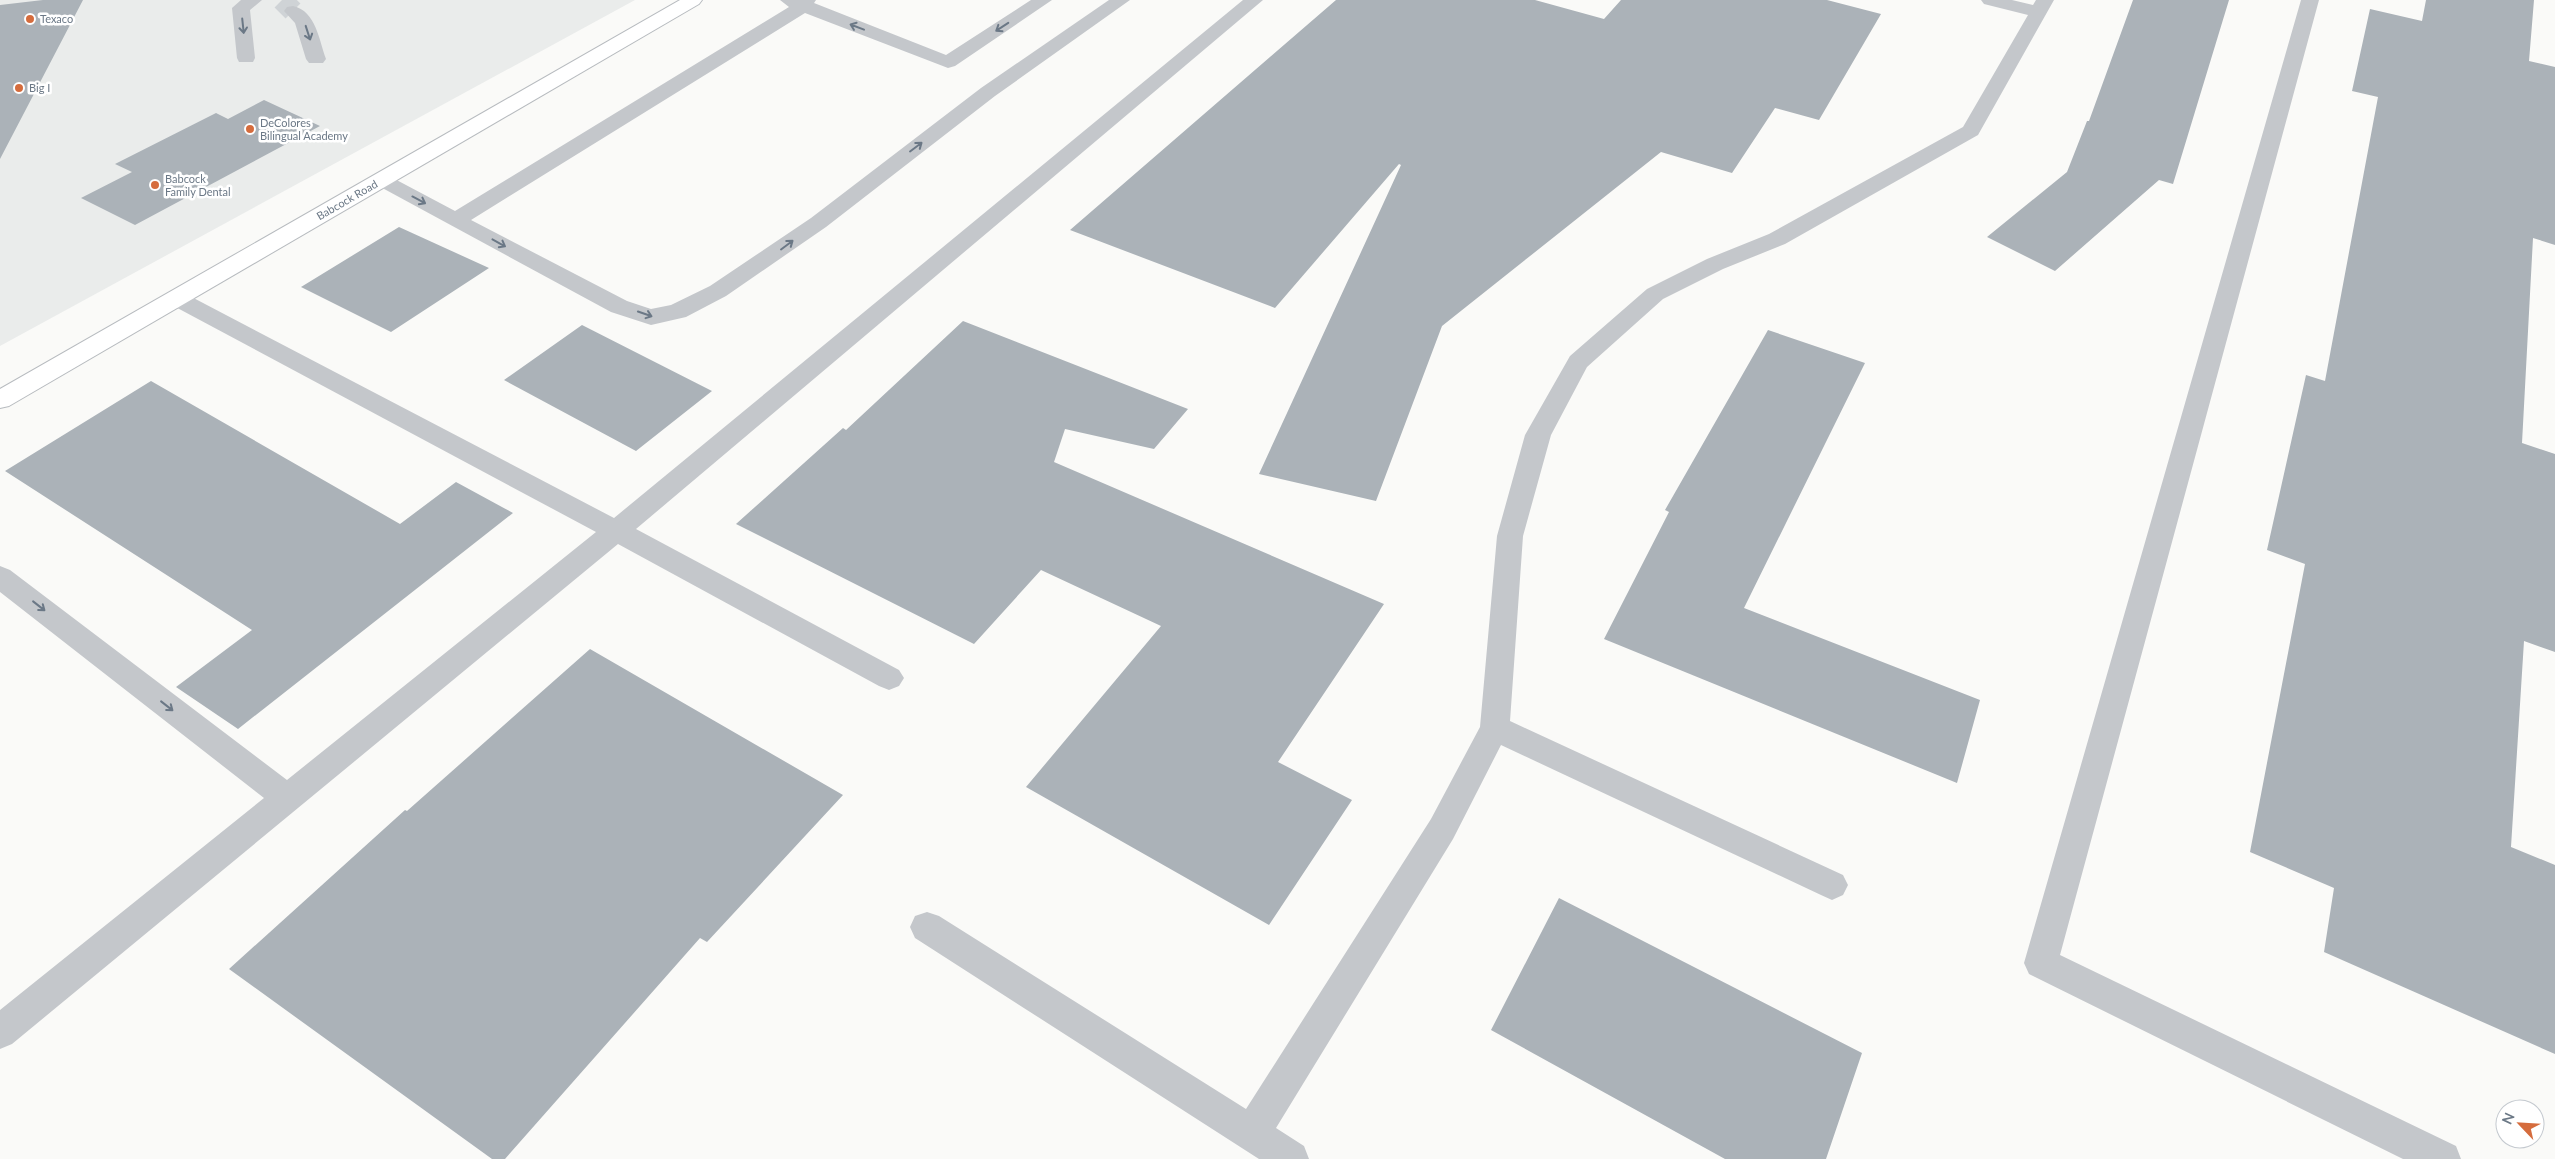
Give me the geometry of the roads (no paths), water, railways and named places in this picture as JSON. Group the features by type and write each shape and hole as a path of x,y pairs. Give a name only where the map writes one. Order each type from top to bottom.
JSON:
{"main road":[{"name":"Babcock Road","path":"0,400 693,0"}],"lane":[{"path":"246,58 241,8 253,0"},
{"path":"456,220 800,2 948,62 1043,0"},
{"path":"382,180 532,262 624,307 653,317 670,314 696,305 764,262 988,92 1121,0"},
{"path":"0,1032 616,531 1254,0"},
{"path":"1252,1133 1442,829 1495,728 1510,536 1538,435 1578,362 1655,294 1715,264 1777,239 1971,131 2042,6 1990,0"},
{"path":"2310,0 2041,963 2443,1159"},
{"path":"293,11 304,21 316,59"},
{"path":"176,298 889,678"},
{"path":"0,577 288,798"},
{"path":"1495,728 1832,885"},
{"path":"926,927 1291,1159"}],"tunnel":[{"path":"282,0 293,11"}],"place":[{"name":"Texaco","path":"30,19"},
{"name":"Big I","path":"19,88"},
{"name":"DeColores Bilingual Academy","path":"250,129"},
{"name":"Babcock Family Dental","path":"155,185"}]}
